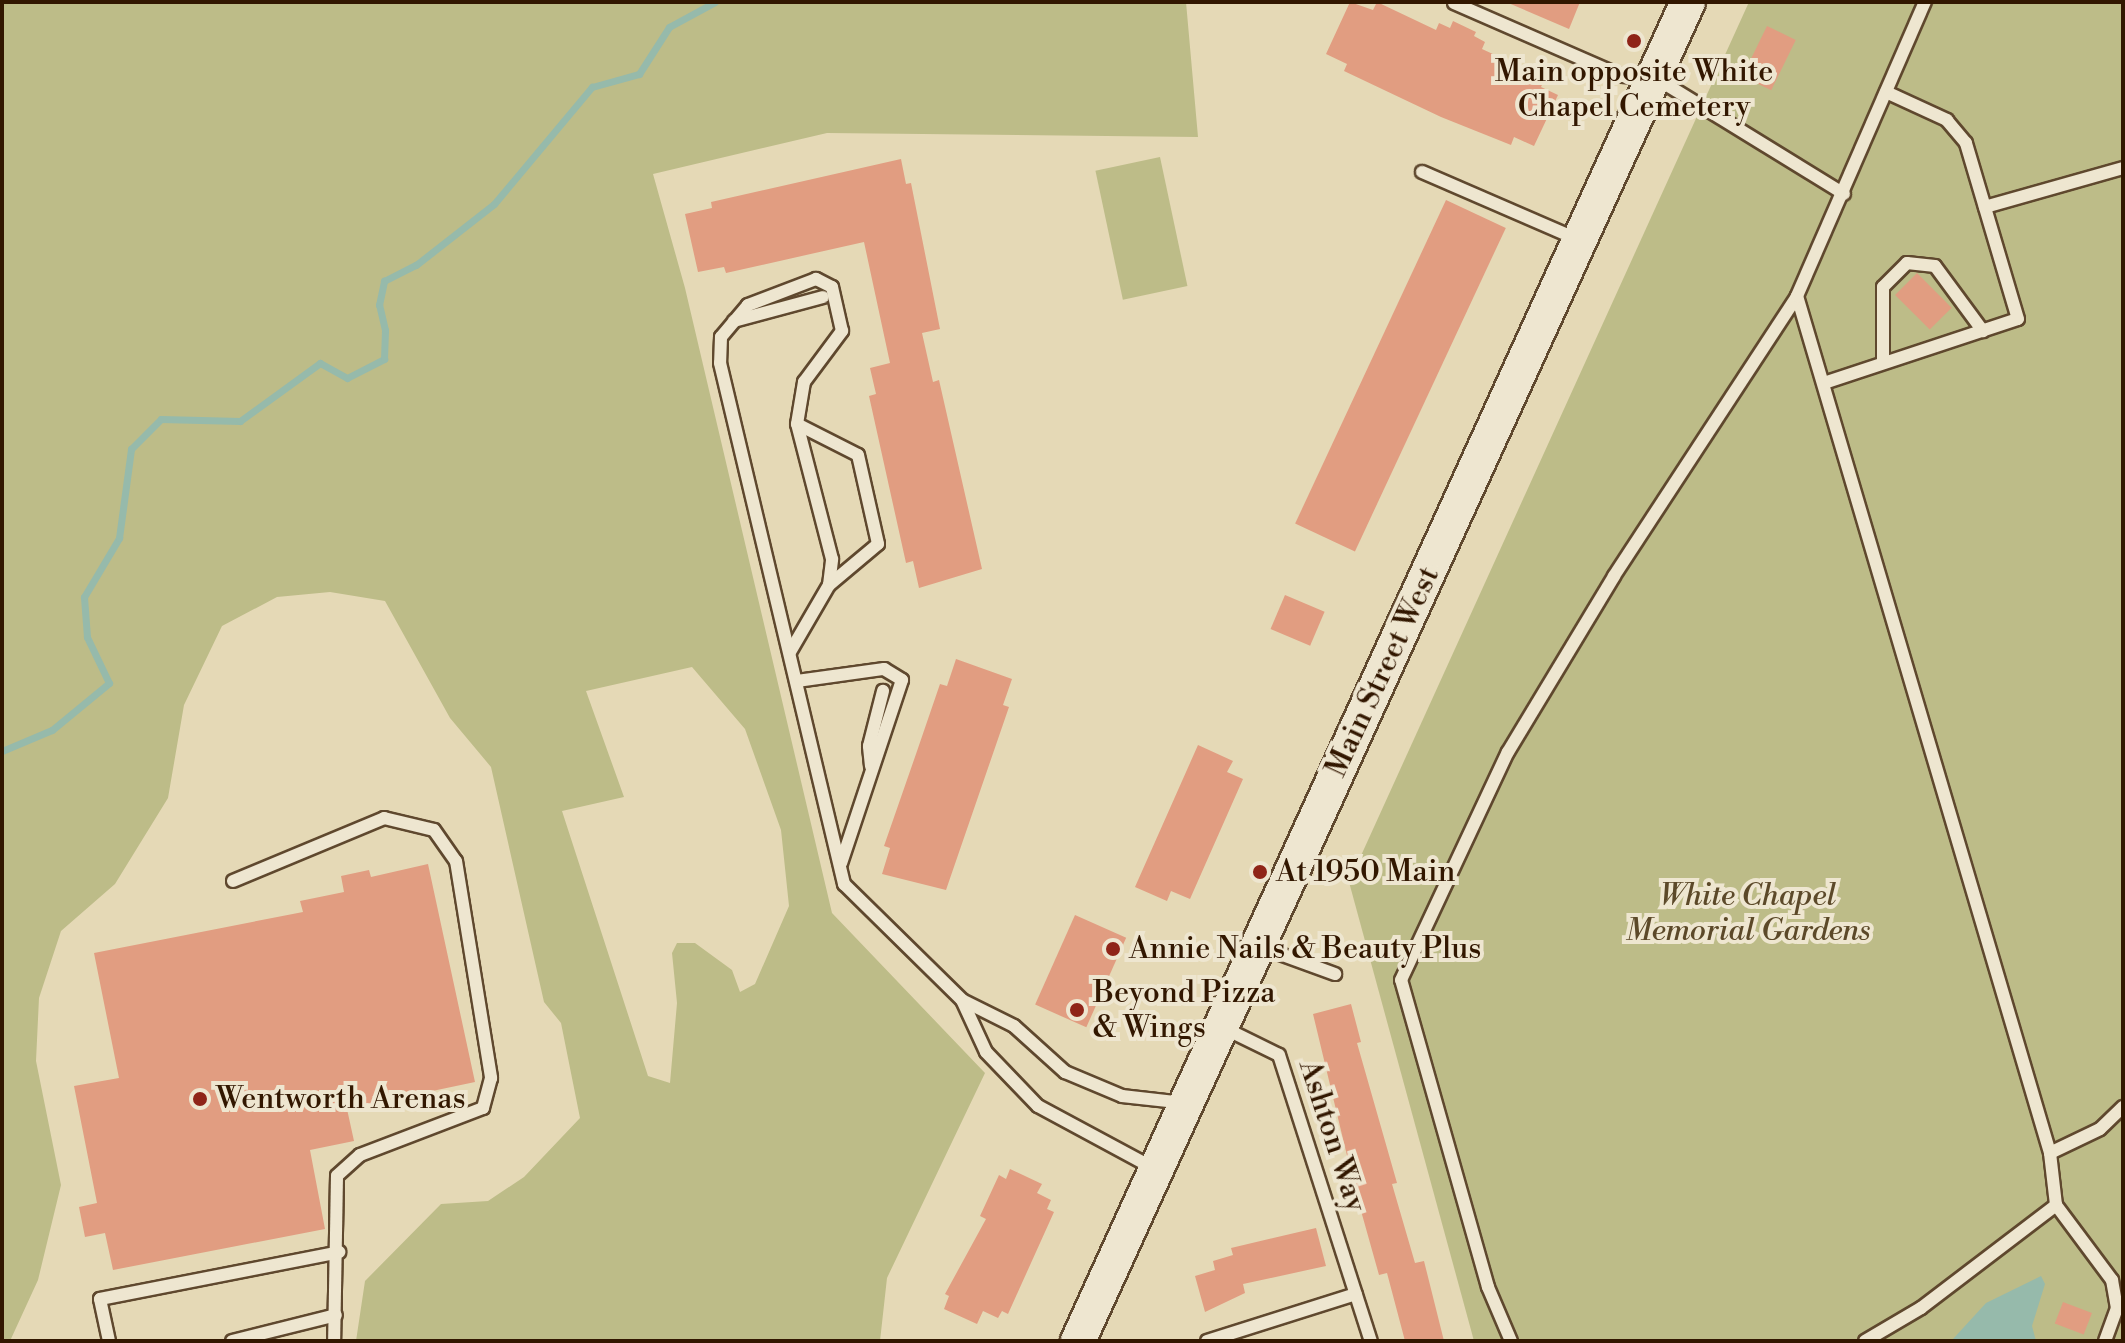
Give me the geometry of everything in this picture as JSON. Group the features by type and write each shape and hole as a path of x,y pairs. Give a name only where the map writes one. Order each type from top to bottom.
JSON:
{"main road":[{"name":"Main Street West","path":"1078,1341 1688,2"}],"lane":[{"path":"1511,1341 1488,1287 1401,980 1508,752 1614,576 1797,296 1925,2"},
{"path":"1454,3 1621,76 1654,77 1844,194"},
{"path":"1824,383 2018,319 1970,152 1954,127 1886,92"},
{"path":"1985,207 2123,168"},
{"path":"1422,172 1580,240"},
{"path":"1883,362 1883,287 1907,263 1935,266 1983,331"},
{"path":"829,585 832,559 797,424 804,382 842,331 832,287 816,279 784,287 748,305 730,322 721,337 720,363 844,884 962,1000 1014,1026 1065,1072 1122,1096 1187,1103"},
{"path":"1797,296 2050,1153 2056,1205 2112,1280 2117,1308 2112,1339"},
{"path":"730,322 823,297"},
{"path":"790,652 829,585 878,544 858,455 797,424"},
{"path":"797,681 884,669 902,680 840,866"},
{"path":"872,770 869,746 883,691"},
{"path":"233,881 384,818 434,830 456,861 491,1078 483,1108 360,1155 337,1176 339,1252 334,1341"},
{"path":"1258,946 1335,974"},
{"path":"962,1000 986,1052 1038,1106 1155,1169"},
{"name":"Ashton Way","path":"1221,1027 1279,1055 1371,1341"},
{"path":"2050,1153 2100,1129 2123,1107"},
{"path":"1865,1341 1921,1308 2056,1205"},
{"path":"109,1341 100,1299 339,1252"},
{"path":"1207,1341 1356,1294"},
{"path":"232,1341 336,1315"}],"green space":[{"path":"2,2 1186,2 1198,137 827,133 653,174 685,288 832,913 985,1073 887,1278 880,1341 356,1341 365,1281 441,1204 488,1201 524,1177 580,1118 561,1023 544,1002 491,767 450,718 385,601 330,592 277,597 222,626 184,705 168,798 115,884 61,931 39,998 36,1061 61,1185 38,1280 10,1341 2,1341","holes":["692,667 745,729 781,830 789,906 755,984 740,992 732,970 695,943 677,943 672,953 677,1003 670,1083 648,1076 562,811 624,797 586,691"]},
{"name":"White Chapel Memorial Gardens","path":"1749,2 2123,2 2123,1341 1474,1341 1349,882"},
{"path":"1160,157 1187,286 1123,300 1095,171"}],"shaded area":[{"path":"2041,1276 2045,1284 2032,1326 2036,1341 1931,1341 1953,1339 1986,1303"}],"building":[{"path":"1350,2 1373,10 1377,2 1436,30 1439,23 1450,28 1453,21 1476,32 1474,36 1485,42 1482,49 1545,78 1541,87 1558,95 1534,146 1514,137 1511,145 1441,117 1344,71 1347,64 1326,54"},
{"path":"1506,2 1580,2 1569,29"},
{"path":"1767,26 1796,40 1771,90 1742,76"},
{"path":"901,159 906,184 911,183 940,329 922,333 933,382 939,380 982,569 919,588 913,561 906,563 869,396 876,394 870,368 890,363 864,242 726,273 724,267 698,272 685,214 712,208 711,202"},
{"path":"1446,200 1506,228 1355,551 1295,524"},
{"path":"1917,273 1952,308 1930,330 1895,295"},
{"path":"1285,595 1325,612 1310,646 1271,629"},
{"path":"956,659 1012,679 1003,705 1009,707 946,890 882,874 890,848 884,846 940,684 947,686"},
{"path":"1198,745 1233,761 1227,772 1243,779 1190,899 1171,891 1167,901 1135,887"},
{"name":"Wentworth Arenas","path":"428,864 475,1082 347,1109 354,1141 310,1150 325,1229 113,1270 105,1233 85,1237 79,1207 97,1203 74,1086 119,1078 94,953 303,912 300,901 344,892 341,876 369,870 371,877"},
{"path":"1075,915 1126,938 1086,1027 1035,1005"},
{"path":"1351,1004 1361,1042 1357,1043 1397,1183 1392,1184 1415,1263 1424,1261 1444,1341 1405,1341 1387,1273 1379,1275 1356,1193 1313,1014"},
{"path":"1010,1169 1042,1184 1037,1193 1051,1200 1047,1209 1054,1212 1008,1314 1002,1311 998,1318 983,1311 977,1324 944,1309 949,1296 945,1294 986,1219 980,1216 999,1175 1006,1179"},
{"path":"1316,1228 1326,1266 1243,1284 1245,1293 1205,1312 1195,1276 1215,1270 1213,1261 1233,1255 1231,1248"},
{"path":"2063,1302 2092,1313 2084,1335 2055,1323"}],"waterway":[{"path":"2,751 52,730 109,683 87,637 84,597 119,538 131,449 161,419 240,421 320,363 347,378 384,359 385,330 379,305 384,281 416,265 494,204 592,87 639,74 669,27 715,2"}],"place":[{"name":"Main opposite White Chapel Cemetery","path":"1634,41"},
{"name":"At 1950 Main","path":"1260,872"},
{"name":"Annie Nails & Beauty Plus","path":"1113,949"},
{"name":"Beyond Pizza & Wings","path":"1077,1010"},
{"name":"Wentworth Arenas","path":"200,1099"}]}
